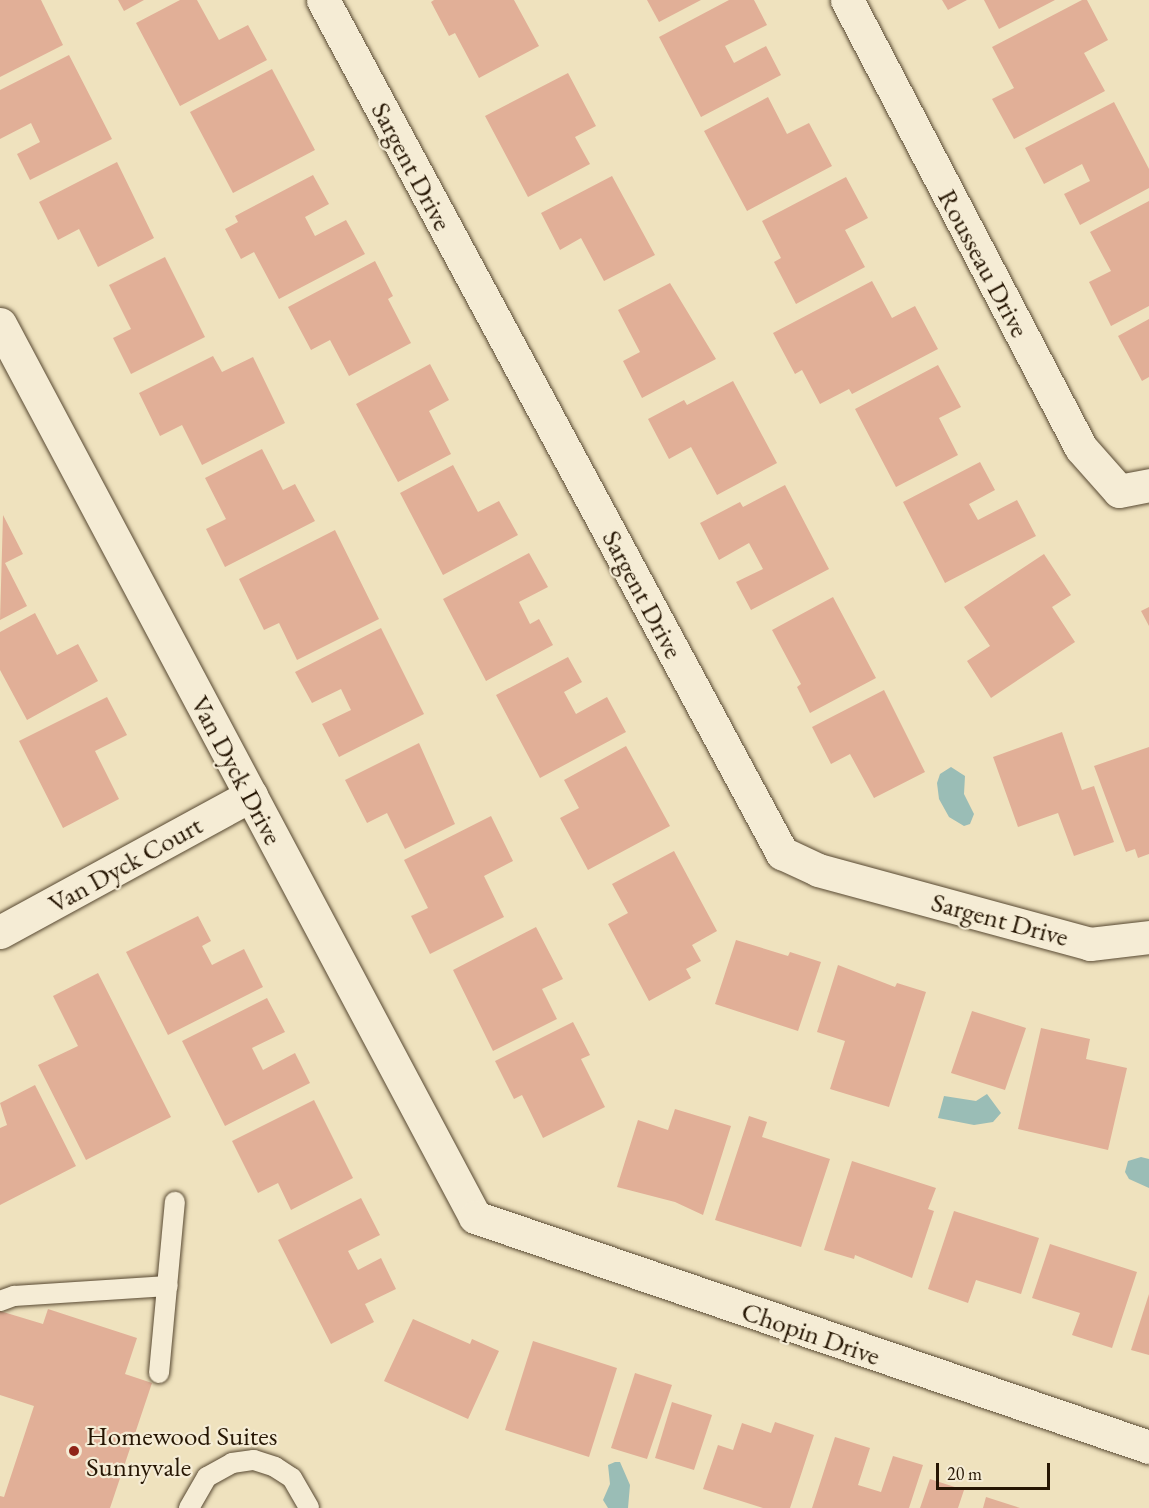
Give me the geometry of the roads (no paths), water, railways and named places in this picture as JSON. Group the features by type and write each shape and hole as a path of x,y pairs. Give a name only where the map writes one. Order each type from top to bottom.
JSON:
{"street":[{"name":"Sargent Drive","path":"323,0 782,853 818,870 1090,944 1149,937"},
{"name":"Rousseau Drive","path":"848,0 1081,448 1119,491 1149,485"},
{"name":"Van Dyck Drive","path":"0,324 475,1216"},
{"name":"Van Dyck Court","path":"0,932 251,795"},
{"name":"Chopin Drive","path":"475,1216 1149,1447"}],"lane":[{"path":"159,1373 175,1202"},
{"path":"0,1301 14,1296 168,1286"},
{"path":"189,1508 207,1477 232,1463 254,1460 275,1467 292,1478 309,1508"}],"water":[{"path":"951,767 965,776 964,794 974,814 970,824 964,826 949,817 939,799 937,783 940,774"},
{"path":"987,1094 1001,1113 993,1122 974,1125 938,1118 944,1096 976,1101"},
{"path":"1141,1157 1149,1159 1149,1188 1129,1179 1125,1172 1128,1161"},
{"path":"620,1462 630,1485 628,1508 608,1508 603,1500 610,1484 608,1465"}],"place":[{"name":"Homewood Suites Sunnyvale","path":"74,1451"}]}
